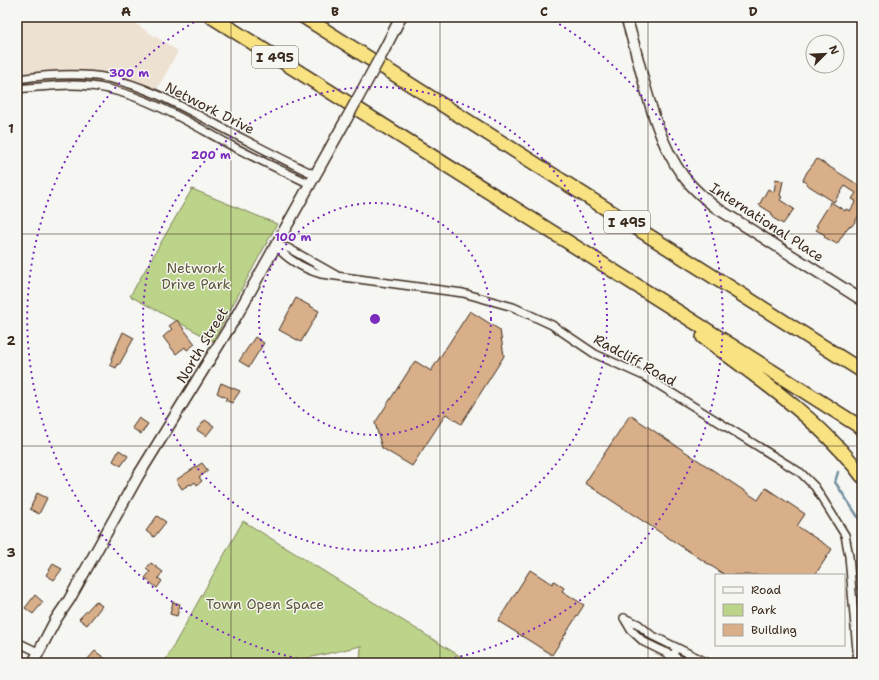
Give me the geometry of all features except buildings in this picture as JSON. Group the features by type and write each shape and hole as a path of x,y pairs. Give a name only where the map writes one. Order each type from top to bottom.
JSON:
{"highway":[{"name":"I 495","path":"212,17 862,428"},
{"name":"I 495","path":"304,17 862,371"},
{"path":"611,270 721,350 791,405 834,443 862,476"}],"main road":[{"name":"North Street","path":"33,663 138,476 237,315 313,180 401,17"},
{"name":"International Place","path":"626,17 662,136 673,160 698,193 715,207 862,300"}],"street":[{"name":"Network Drive","path":"17,80 54,76 84,76 109,78 134,86 167,99 313,180"},
{"name":"Network Drive","path":"17,89 55,85 84,86 107,89 131,95 163,108 235,147 313,180"},
{"name":"Radcliff Road","path":"276,246 288,248 336,275 372,282 463,293 513,307 552,326 595,354 646,377 800,473 815,487 846,535 858,663"},
{"path":"684,651 682,662 644,642 632,630 624,618 638,624 651,635 676,647 684,651 708,663"},
{"path":"17,642 38,652"},
{"path":"667,663 676,647"}],"shaded area":[{"path":"17,17 125,17 178,51 148,106 101,91 57,87 17,93"}],"green space":[{"name":"Network Drive Park","path":"192,189 277,224 213,341 130,296"},
{"name":"Town Open Space","path":"243,521 471,663 360,663 361,646 286,663 164,663"}],"waterway":[{"path":"838,472 835,482 862,523"}]}
